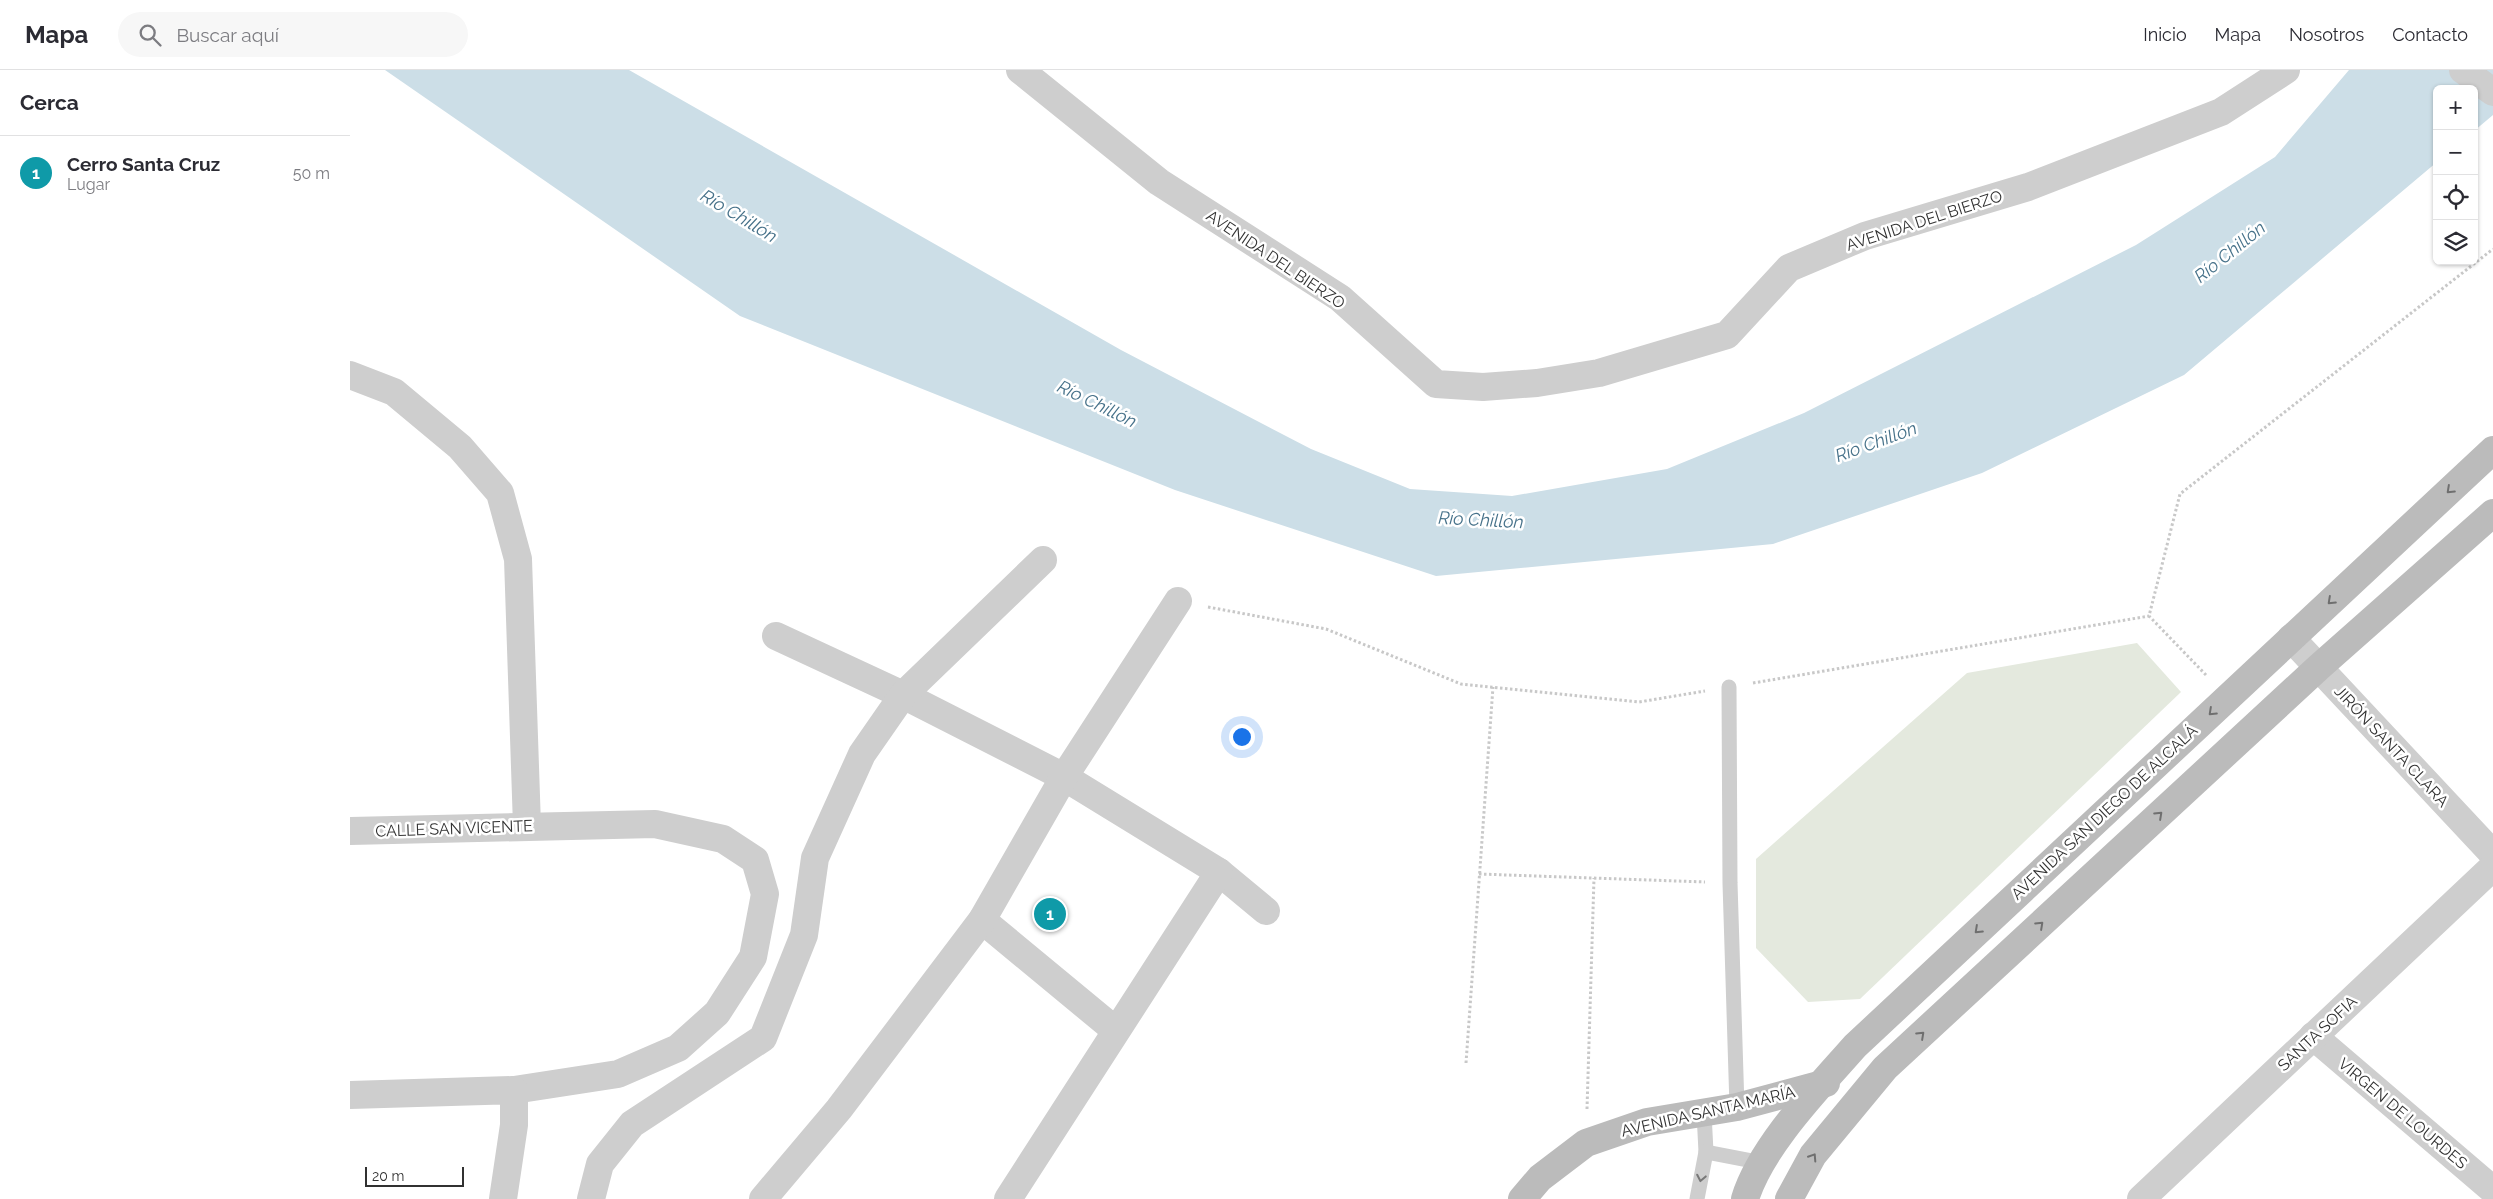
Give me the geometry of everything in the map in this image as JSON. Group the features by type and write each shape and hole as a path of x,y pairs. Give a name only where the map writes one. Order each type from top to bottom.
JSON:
{"street":[{"name":"AVENIDA DEL BIERZO","path":"1020,70 1159,182 1340,298 1436,384 1483,387 1537,383 1599,373 1727,335 1789,268 1865,236 2028,187 2221,112 2286,70"},
{"path":"2463,70 2493,92"},
{"path":"350,375 394,392 460,447 500,493 518,559 527,826"},
{"name":"AVENIDA SAN DIEGO DE ALCALÁ","path":"1745,1199 1749,1185 1778,1138 1822,1083 1855,1046 2227,697 2490,457"},
{"path":"1789,1199 1813,1155 1886,1068 2319,667 2493,513"},
{"path":"591,1199 600,1164 632,1124 763,1038 804,935 815,858 862,754 903,695 1042,560"},
{"path":"763,1199 839,1108 982,920 1064,777 1178,601"},
{"path":"776,636 903,695 1064,777 1219,872 1266,911"},
{"name":"JIRÓN SANTA CLARA","path":"2292,638 2493,854"},
{"name":"CALLE SAN VICENTE","path":"350,831 655,824 723,839 755,860 765,894 753,957 717,1013 678,1048 618,1074 514,1090 350,1095"},
{"name":"SANTA SOFIA","path":"2141,1199 2493,867"},
{"path":"1008,1199 1115,1030 1219,872"},
{"path":"982,920 1115,1030"},
{"name":"VIRGEN DE LOURDES","path":"2313,1036 2493,1190"},
{"name":"AVENIDA SANTA MARÍA","path":"1522,1199 1540,1178 1586,1143 1647,1122 1737,1107 1822,1083 1886,1068"},
{"path":"503,1199 514,1125 514,1090"}],"lane":[{"path":"1729,687 1730,882 1737,1107"},
{"path":"1698,1199 1706,1152 1704,1113"},
{"path":"1706,1152 1763,1163"}],"path":[{"path":"2149,616 2180,494 2493,249"},
{"path":"1178,601 1326,629 1461,684 1639,702 2149,616"},
{"path":"2149,616 2227,697"},
{"path":"1466,1063 1493,687"},
{"path":"1479,874 1730,882"},
{"path":"1586,1143 1594,878"}],"shaded area":[{"path":"2137,643 2181,692 1860,999 1808,1002 1756,948 1756,859 1967,673"}],"water":[{"name":"Río Chillón","path":"385,70 629,70 1121,350 1311,449 1410,489 1512,496 1667,469 1804,413 2136,245 2275,157 2349,70 2493,70 2493,115 2478,128 2478,85 2433,85 2433,165 2184,375 1982,473 1773,544 1436,576 1175,490 740,316"}],"place":[{"name":"Cerro Santa Cruz","path":"1050,914"}]}
